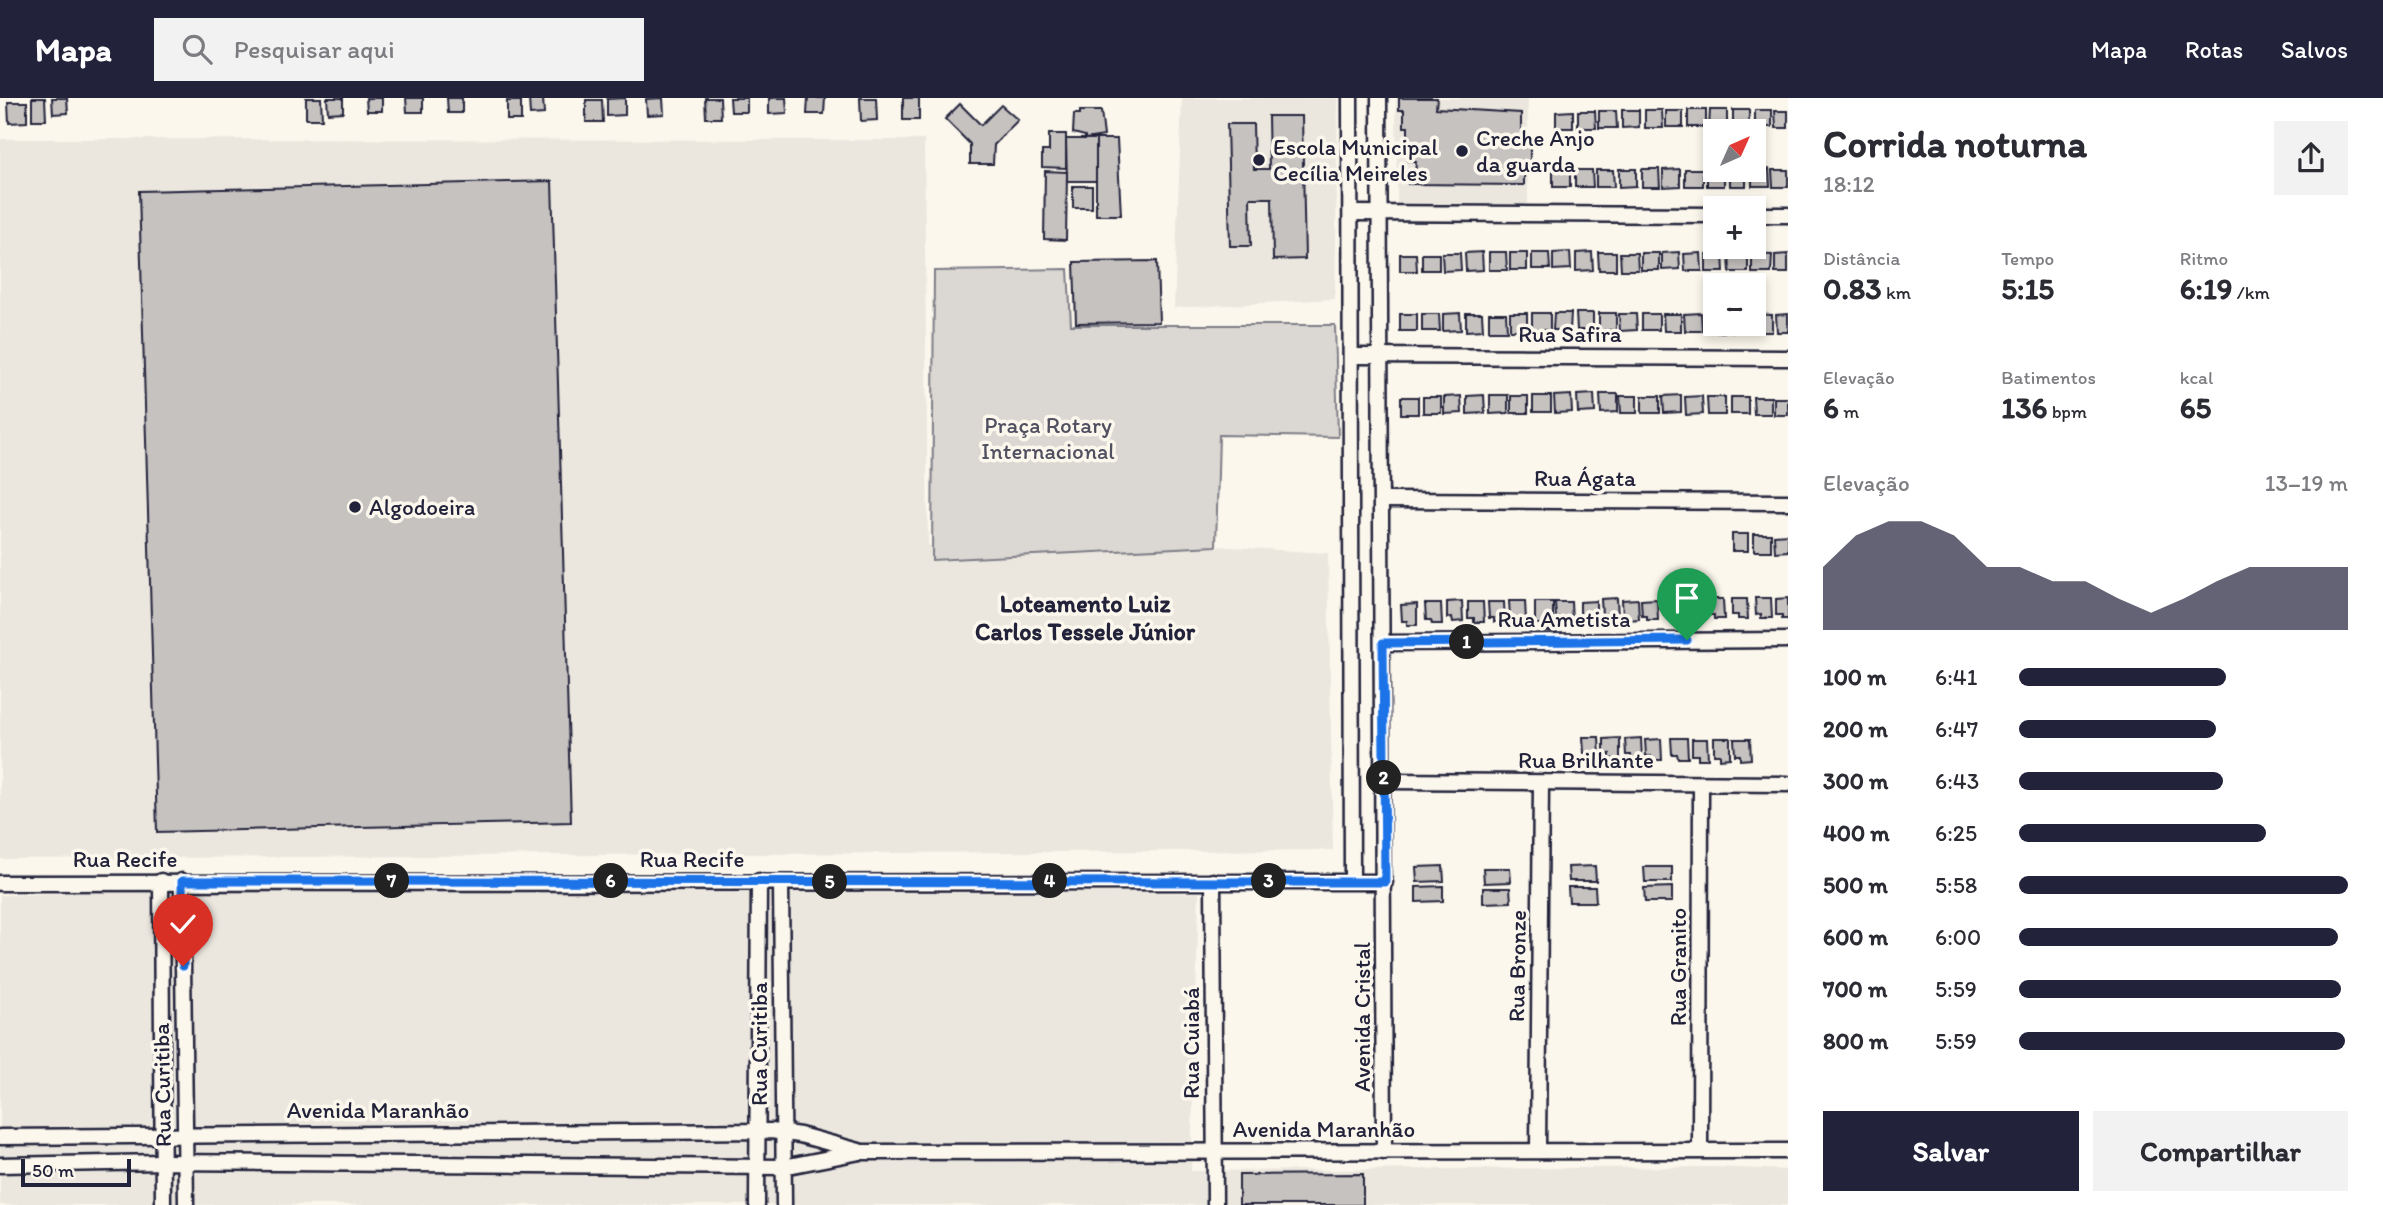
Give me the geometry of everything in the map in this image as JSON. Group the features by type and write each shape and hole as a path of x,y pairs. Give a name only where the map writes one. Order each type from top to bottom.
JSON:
{"street":[{"path":"1350,98 1352,880"},
{"name":"Avenida Cristal","path":"1379,98 1385,882 1384,1152"},
{"path":"1351,214 1703,215"},
{"path":"1766,215 1788,215"},
{"name":"Rua Safira","path":"1351,356 1788,358"},
{"name":"Rua Ágata","path":"1382,500 1788,502"},
{"name":"Rua Ametista","path":"1383,643 1788,640"},
{"name":"Rua Brilhante","path":"1384,782 1788,784"},
{"name":"Rua Bronze","path":"1538,1150 1541,783"},
{"name":"Rua Granito","path":"1700,1150 1701,784"},
{"name":"Rua Curitiba","path":"161,881 163,1205"},
{"name":"Rua Curitiba","path":"182,881 186,1205"},
{"name":"Rua Curitiba","path":"757,1166 759,881"},
{"name":"Rua Cuiabá","path":"1213,881 1215,1205"},
{"name":"Rua Curitiba","path":"781,882 785,1205"},
{"name":"Rua Recife","path":"0,883 1385,882"},
{"name":"Avenida Maranhão","path":"0,1137 163,1133 757,1131 782,1132 860,1152 1788,1151"},
{"path":"0,1165 163,1162 783,1167 860,1152"},
{"path":"757,1166 757,1205"}],"shaded area":[{"name":"Escola Municipal Cecília Meireles","path":"1182,98 1338,98 1335,299 1174,308"},
{"name":"Creche Anjo da guarda","path":"1396,98 1528,98 1528,204 1397,206"},
{"path":"0,139 924,140 928,546 1216,546 1328,553 1333,850 0,859"},
{"path":"801,889 1199,893 1191,1171 1712,1167 1788,1170 1788,1205 0,1205 0,895 159,891"}],"green space":[{"name":"Praça Rotary Internacional","path":"1068,269 1071,325 1335,325 1338,437 1219,435 1216,546 932,560 934,271"}],"building":[{"path":"32,98 45,98 46,120 32,120"},
{"path":"52,98 67,98 68,113 53,114"},
{"path":"306,98 321,98 322,119 306,119"},
{"path":"327,98 343,98 343,112 328,113"},
{"path":"366,98 382,98 382,111 367,111"},
{"path":"406,98 423,98 423,112 407,112"},
{"path":"447,98 462,98 462,113 448,113"},
{"path":"529,98 543,98 544,114 530,115"},
{"path":"625,98 625,115 607,116 607,99"},
{"path":"663,98 664,114 647,115 646,99"},
{"path":"705,98 720,98 721,118 706,118"},
{"path":"730,98 747,98 747,112 731,112"},
{"path":"769,98 786,98 787,113 769,114"},
{"path":"808,98 825,98 824,114 807,114"},
{"path":"860,98 876,98 877,120 861,121"},
{"path":"903,98 919,98 919,120 903,120"},
{"name":"Creche Anjo da guarda","path":"1399,98 1437,98 1436,108 1521,113 1521,144 1530,144 1530,164 1524,164 1524,185 1408,184 1408,175 1415,175 1416,161 1408,161 1408,127 1404,127 1404,110 1399,110"},
{"path":"586,100 602,100 603,122 586,122"},
{"path":"507,101 521,101 521,120 507,120"},
{"path":"8,102 27,102 27,122 9,123"},
{"path":"960,104 981,125 1001,105 1018,120 994,145 993,164 970,164 970,144 945,119"},
{"path":"1622,110 1639,110 1639,127 1622,128"},
{"path":"1645,110 1662,110 1663,128 1645,128"},
{"path":"1688,110 1706,110 1703,127 1688,127"},
{"path":"1710,110 1727,110 1727,119 1709,119"},
{"path":"1733,110 1749,110 1749,119 1733,119"},
{"path":"1755,110 1772,110 1772,127 1766,127 1766,119 1755,119"},
{"path":"1080,111 1101,111 1104,136 1085,139 1085,136 1073,133 1074,114 1080,114"},
{"path":"1573,111 1573,128 1556,128 1556,112"},
{"path":"1578,111 1595,111 1596,128 1578,128"},
{"path":"1599,111 1616,111 1617,128 1599,128"},
{"path":"1666,111 1683,111 1683,127 1666,127"},
{"path":"1775,111 1788,111 1788,128 1776,128"},
{"name":"Escola Municipal Cecília Meireles","path":"1268,116 1302,116 1305,259 1273,260 1272,198 1250,198 1251,246 1230,246 1227,124 1253,124 1254,169 1269,169"},
{"path":"1049,134 1066,134 1066,168 1042,167 1042,151 1049,151"},
{"path":"1066,139 1096,139 1097,181 1067,181"},
{"path":"1096,139 1117,139 1121,215 1096,215"},
{"path":"1619,169 1636,169 1636,186 1619,187"},
{"path":"1642,169 1659,169 1660,187 1642,187"},
{"path":"1680,169 1680,186 1663,187 1663,170"},
{"path":"1685,169 1703,169 1703,186 1685,186"},
{"path":"1766,169 1769,169 1770,186 1752,186 1752,182 1766,182"},
{"path":"1553,170 1570,170 1570,187 1553,187"},
{"path":"1575,170 1592,170 1593,187 1575,187"},
{"path":"1596,170 1613,170 1614,187 1596,187"},
{"path":"1772,170 1788,170 1788,187 1773,187"},
{"path":"1045,171 1067,172 1066,240 1044,239"},
{"name":"Algodoeira","path":"552,181 571,822 157,832 139,191"},
{"path":"1707,182 1724,182 1724,186 1707,186"},
{"path":"1730,182 1746,182 1746,186 1730,186"},
{"path":"1073,186 1092,186 1092,208 1073,208"},
{"path":"1482,252 1483,270 1466,271 1465,253"},
{"path":"1489,252 1506,252 1507,270 1489,270"},
{"path":"1570,252 1571,269 1553,270 1553,253"},
{"path":"1592,252 1593,270 1576,271 1576,253"},
{"path":"1598,252 1616,252 1616,270 1599,270"},
{"path":"1679,252 1680,269 1662,270 1662,253"},
{"path":"1442,253 1460,253 1461,270 1443,271"},
{"path":"1510,253 1527,253 1527,270 1510,270"},
{"path":"1532,253 1549,253 1550,269 1532,269"},
{"path":"1620,253 1637,253 1638,270 1621,270"},
{"path":"1641,253 1659,253 1659,270 1641,270"},
{"path":"1701,253 1702,271 1685,271 1684,254"},
{"path":"1400,254 1416,254 1417,271 1400,271"},
{"path":"1422,254 1439,254 1439,270 1422,270"},
{"path":"1788,254 1788,273 1775,273 1775,255"},
{"path":"1766,255 1772,255 1771,273 1752,273 1752,259 1766,259"},
{"path":"1706,259 1723,259 1724,272 1706,272"},
{"path":"1729,259 1748,259 1748,272 1730,272"},
{"path":"1157,261 1159,322 1076,323 1074,262"},
{"path":"1460,313 1461,330 1443,331 1443,314"},
{"path":"1466,313 1482,313 1483,330 1466,331"},
{"path":"1489,313 1506,313 1507,331 1489,331"},
{"path":"1510,313 1527,313 1527,330 1510,330"},
{"path":"1532,313 1550,313 1550,330 1532,330"},
{"path":"1554,313 1571,313 1570,330 1553,330"},
{"path":"1576,313 1593,313 1593,330 1577,330"},
{"path":"1599,313 1616,313 1616,330 1599,330"},
{"path":"1701,313 1702,331 1685,331 1684,314"},
{"path":"1400,314 1417,314 1417,331 1400,331"},
{"path":"1422,314 1439,314 1440,331 1422,331"},
{"path":"1619,314 1636,314 1637,330 1620,331"},
{"path":"1642,314 1659,314 1659,330 1642,330"},
{"path":"1663,314 1681,314 1681,331 1664,331"},
{"path":"1788,314 1788,332 1777,332 1776,315"},
{"path":"1766,315 1772,315 1772,332 1766,332"},
{"path":"1594,394 1595,412 1578,413 1577,395"},
{"path":"1600,394 1618,394 1618,412 1601,413"},
{"path":"1484,395 1485,413 1467,414 1467,396"},
{"path":"1490,395 1508,395 1508,413 1490,414"},
{"path":"1571,395 1572,412 1555,413 1554,396"},
{"path":"1681,395 1681,412 1664,413 1663,396"},
{"path":"1461,396 1462,413 1444,414 1444,397"},
{"path":"1511,396 1528,396 1528,413 1511,413"},
{"path":"1533,396 1551,396 1551,412 1533,412"},
{"path":"1620,396 1637,396 1637,413 1621,413"},
{"path":"1642,396 1660,396 1660,413 1642,413"},
{"path":"1702,396 1703,414 1686,415 1685,397"},
{"path":"1401,397 1418,397 1418,414 1401,414"},
{"path":"1423,397 1441,397 1441,413 1423,413"},
{"path":"1707,397 1725,397 1725,415 1708,415"},
{"path":"1731,397 1748,397 1748,414 1731,414"},
{"path":"1753,397 1771,397 1771,414 1754,414"},
{"path":"1774,398 1788,398 1788,415 1774,415"},
{"path":"1732,534 1748,534 1748,551 1732,551"},
{"path":"1754,534 1771,534 1771,551 1754,551"},
{"path":"1788,534 1788,551 1775,552 1774,535"},
{"path":"1617,598 1618,619 1607,619 1607,615 1602,615 1601,599"},
{"path":"1688,598 1704,598 1705,618 1694,619 1694,614 1689,615"},
{"path":"1755,598 1771,598 1772,618 1756,615"},
{"path":"1788,598 1788,619 1782,619 1782,615 1776,615 1776,599"},
{"path":"1638,599 1639,619 1628,620 1628,616 1623,616 1622,600"},
{"path":"1657,599 1658,620 1647,620 1647,616 1642,616 1641,600"},
{"path":"1666,599 1681,599 1682,619 1672,619 1672,615 1666,615"},
{"path":"1707,599 1723,599 1724,619 1714,619 1714,615 1708,615"},
{"path":"1732,599 1747,599 1748,619 1738,619 1738,615 1732,615"},
{"path":"1462,601 1463,621 1453,622 1452,617 1447,618 1447,602"},
{"path":"1509,601 1525,601 1526,621 1510,618"},
{"path":"1596,601 1596,621 1586,622 1586,617 1580,618 1580,602"},
{"path":"1468,602 1483,602 1484,622 1474,622 1474,618 1468,618"},
{"path":"1488,602 1504,602 1505,622 1494,622 1494,618 1489,618"},
{"path":"1535,602 1553,602 1553,631 1546,631 1546,624 1535,624"},
{"path":"1555,602 1571,602 1572,622 1561,622 1561,618 1556,618"},
{"path":"1417,604 1417,625 1407,625 1407,621 1402,621 1401,605"},
{"path":"1425,604 1441,604 1442,624 1432,624 1431,620 1426,620"},
{"path":"1583,737 1599,737 1600,757 1590,758 1589,753 1584,753"},
{"path":"1620,738 1620,758 1610,759 1610,754 1604,755 1604,739"},
{"path":"1641,738 1642,759 1631,759 1631,755 1626,755 1625,739"},
{"path":"1671,738 1687,738 1688,758 1678,758 1677,754 1672,754"},
{"path":"1714,738 1730,738 1730,758 1720,759 1720,754 1714,754"},
{"path":"1661,739 1662,760 1651,760 1651,756 1646,756 1645,740"},
{"path":"1692,739 1707,739 1708,759 1698,759 1698,755 1692,755"},
{"path":"1734,739 1750,739 1751,759 1740,760 1740,755 1735,755"},
{"path":"1443,866 1444,881 1417,882 1416,867"},
{"path":"1595,866 1596,881 1569,881 1568,867"},
{"path":"1644,867 1672,867 1672,882 1645,882"},
{"path":"1483,868 1510,868 1511,882 1484,883"},
{"path":"1443,886 1443,901 1416,902 1416,887"},
{"path":"1568,887 1595,887 1596,902 1569,902"},
{"path":"1672,887 1672,902 1645,902 1644,888"},
{"path":"1483,888 1510,888 1511,902 1483,903"},
{"path":"1363,1174 1363,1205 1239,1205 1239,1175"}],"place":[{"name":"Creche Anjo da guarda","path":"1462,151"},
{"name":"Escola Municipal Cecília Meireles","path":"1259,160"},
{"name":"Algodoeira","path":"355,507"}],"district":[{"name":"Loteamento Luiz Carlos Tessele Júnior","path":"1085,617"}],"route":[{"path":"183,966 182,881 1385,882 1383,643 1687,640"}]}
